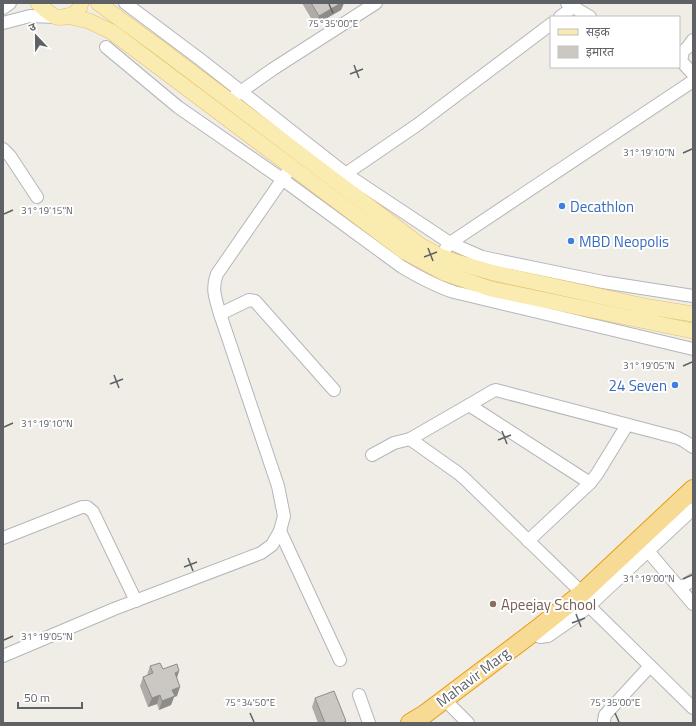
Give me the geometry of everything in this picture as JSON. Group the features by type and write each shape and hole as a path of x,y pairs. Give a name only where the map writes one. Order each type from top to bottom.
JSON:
{"highway":[{"path":"542,630 693,489"},
{"path":"542,630 617,572 693,499"},
{"name":"Mahavir Marg","path":"431,723 448,703 542,630"},
{"name":"Mahavir Marg","path":"410,723 448,703"}],"main road":[{"path":"38,3 45,10 61,17 89,21 112,32 405,252 444,274 491,289 693,330"},
{"path":"61,17 74,13 79,9 81,3"},
{"path":"98,3 228,100 341,178 420,245 440,256 486,277 518,286 693,320"},
{"path":"462,267 502,274 642,305 693,314"}],"street":[{"path":"3,8 10,3"},
{"path":"125,3 241,92 341,178 450,243 482,256 604,282 693,296"},
{"path":"228,100 273,69 376,3"},
{"path":"561,16 569,4 588,16"},
{"path":"3,23 30,16 61,17"},
{"path":"341,178 417,125 550,25"},
{"path":"688,46 683,51 680,60 693,74"},
{"path":"106,47 178,107 282,179 402,268 440,288 693,349"},
{"path":"440,256 450,243 693,81"},
{"path":"3,149 10,156 37,197"},
{"path":"3,656 136,601 261,553 272,545 280,531 284,516 278,486 220,314 214,292 214,280 291,167"},
{"path":"220,314 249,300 255,300 334,390"},
{"path":"372,455 394,443 410,439 470,406 493,391 499,390 678,438 693,447"},
{"path":"470,406 590,483"},
{"path":"528,541 590,483 627,425"},
{"path":"410,439 458,472 576,587"},
{"path":"693,480 613,555 538,621 542,630 548,636 574,618 693,509"},
{"path":"3,538 82,507 87,507 93,512 136,601"},
{"path":"280,531 340,660"},
{"path":"648,551 693,604"},
{"path":"680,588 693,580"},
{"path":"588,606 693,708"},
{"path":"604,723 605,715 650,666"},
{"path":"359,695 369,723"},
{"path":"448,703 468,723"}],"building":[{"path":"311,3 341,3 319,16"},
{"path":"160,663 163,669 177,664 179,671 175,673 180,687 172,690 175,696 162,701 160,695 152,698 143,677 153,673 150,666"},
{"path":"334,691 346,721 342,723 325,723 315,698"}],"place":[{"name":"Decathlon","path":"562,206"},
{"name":"MBD Neopolis","path":"571,241"},
{"name":"24 Seven","path":"675,385"},
{"name":"Apeejay School","path":"493,604"}]}
